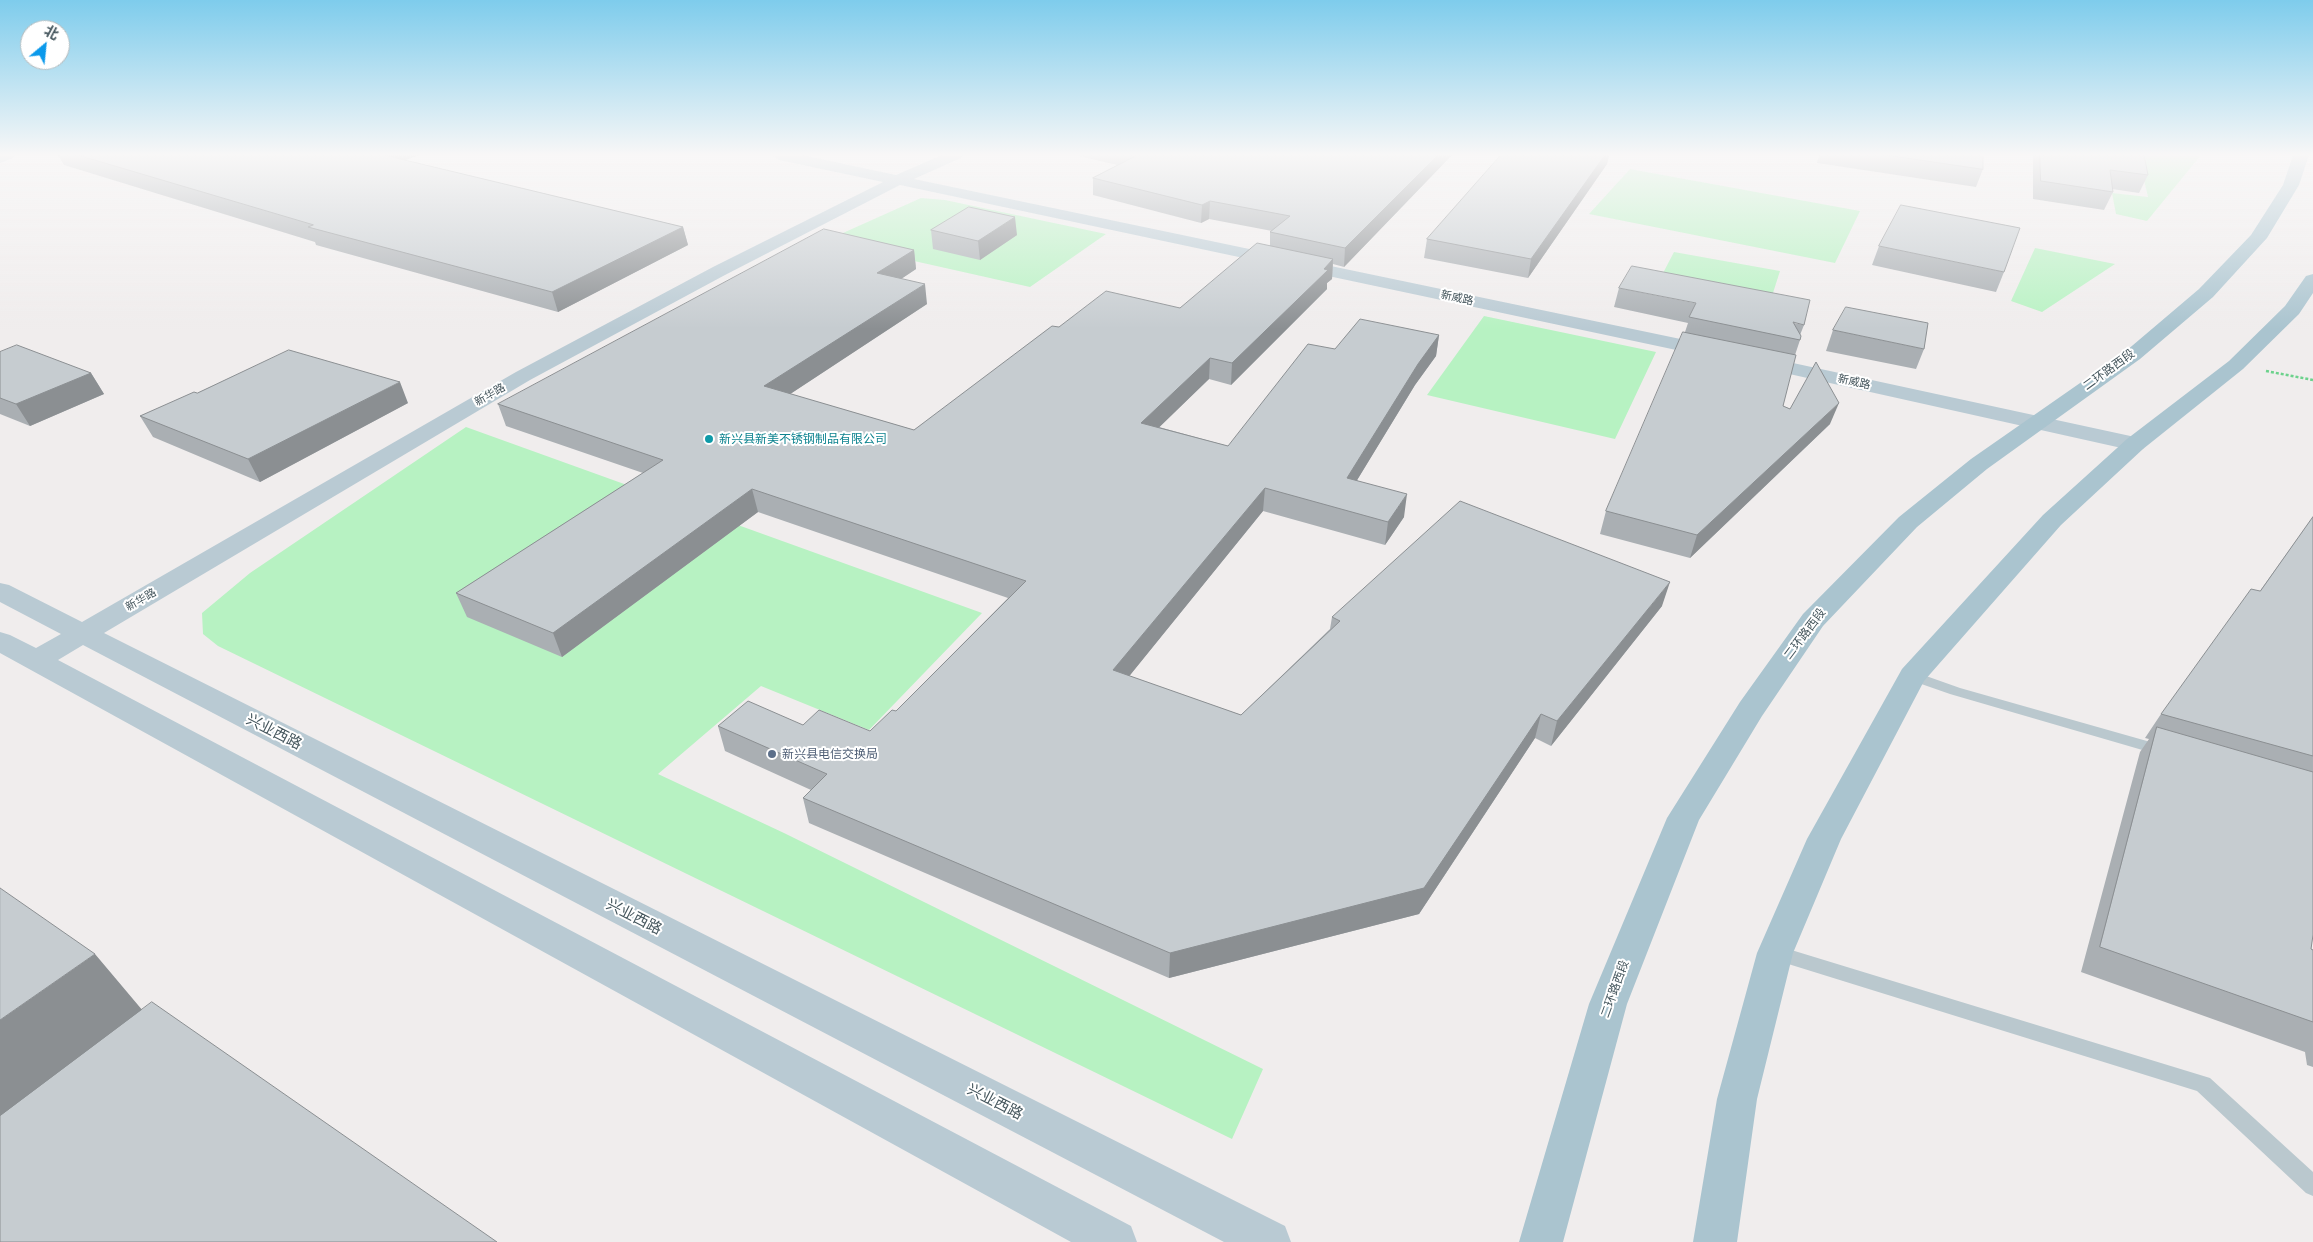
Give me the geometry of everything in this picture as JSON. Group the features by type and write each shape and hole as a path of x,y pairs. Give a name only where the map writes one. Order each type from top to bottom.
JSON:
{"main road":[{"name":"二环路西段","path":"1541,1242 1608,1004 1683,818 1751,709 1813,620 1908,522 1979,464 2036,421 2133,354 2206,293 2258,238 2274,213"},
{"path":"1715,1242 1738,1099 1775,953 1824,838 1912,676 2052,520 2135,444 2236,365 2292,310 2313,280"}],"street":[{"name":"新华路","path":"37,660 523,376 719,271 833,213"},
{"name":"新威路","path":"1054,213 2036,421 2135,444"},
{"name":"兴业西路","path":"0,591 1269,1242"},
{"path":"0,641 1114,1242"}],"lane":[{"path":"1912,676 1955,691 2181,756"},
{"path":"1775,953 2203,1084 2313,1186"}],"path":[{"path":"2236,365 2313,380"}],"green space":[{"path":"888,213 1006,213 1106,234 1030,287 825,241"},
{"path":"1590,213 1859,213 1835,263"},
{"path":"2116,213 2154,213 2147,221"},
{"path":"2035,248 2115,264 2042,312 2011,301"},
{"path":"1674,252 1780,271 1772,296 1662,275"},
{"path":"1484,316 1656,352 1615,439 1427,395"},
{"path":"466,427 982,613 869,730 761,686 658,774 784,833 1263,1069 1232,1139 218,646 203,634 202,613 250,573"}],"building":[{"path":"273,213 625,213 683,227 552,292 308,227 313,225"},
{"path":"959,213 996,213 1015,217 978,241 931,230"},
{"path":"1274,213 1380,213 1345,248 1270,232 1290,216"},
{"path":"1450,213 1564,213 1531,259 1427,239"},
{"path":"1897,213 1942,213 2020,228 2004,272 1879,246"},
{"path":"824,229 914,250 877,273 925,284 764,386 914,430 1052,326 1059,327 1106,291 1180,308 1257,243 1333,259 1324,269 1328,270 1232,363 1210,358 1141,423 1228,446 1308,344 1335,349 1360,319 1439,335 1418,364 1347,478 1407,494 1388,522 1265,488 1113,670 1241,715 1340,621 1332,617 1460,501 1670,582 1557,721 1541,714 1424,888 1170,953 803,798 827,774 718,726 748,701 803,725 819,710 870,731 892,710 896,711 1026,581 752,489 553,633 456,593 663,460 498,404"},
{"path":"1632,266 1810,300 1804,325 1793,322 1801,336 1800,340 1689,317 1696,303 1619,288"},
{"path":"1846,307 1928,323 1924,349 1833,330"},
{"path":"1683,332 1796,355 1783,406 1790,409 1816,362 1839,403 1697,535 1606,511"},
{"path":"17,345 91,373 16,404 0,398 0,352"},
{"path":"289,350 400,382 248,459 140,416 194,392 197,393"},
{"path":"2313,517 2313,756 2161,714 2251,589 2260,591"},
{"path":"2157,727 2313,772 2313,935 2311,949 2313,950 2313,1022 2100,947"},
{"path":"0,888 95,954 0,1020"},
{"path":"152,1002 497,1242 0,1242 0,1116"}],"place":[{"name":"新兴县新美不锈钢制品有限公司","path":"709,439"},
{"name":"新兴县电信交换局","path":"772,754"}]}
